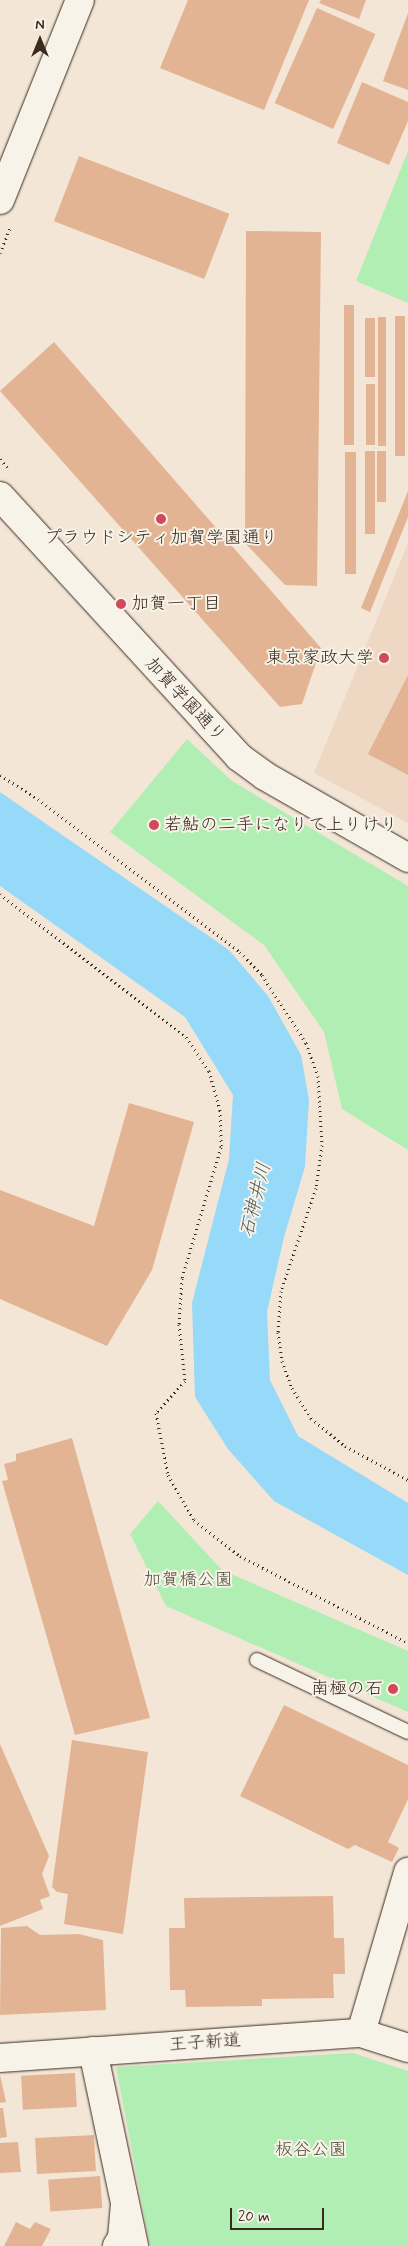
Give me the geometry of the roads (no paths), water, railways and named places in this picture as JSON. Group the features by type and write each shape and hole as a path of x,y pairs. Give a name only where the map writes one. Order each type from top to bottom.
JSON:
{"street":[{"path":"0,200 80,0"},
{"name":"加賀学園通り","path":"0,496 239,757 264,776 408,858"},
{"path":"362,2032 408,1872"},
{"name":"王子新道","path":"0,2058 362,2032 408,2048"},
{"path":"93,2051 134,2246"},
{"path":"117,2246 122,2238 125,2204"}],"lane":[{"path":"256,1660 408,1732"}],"water":[{"name":"石神井川","path":"0,792 229,950 268,996 301,1055 309,1100 305,1167 284,1237 267,1312 270,1380 298,1436 408,1503 408,1575 274,1501 228,1449 195,1397 192,1303 229,1159 233,1095 185,1017 0,886"}],"place":[{"name":"プラウドシティ加賀学園通り","path":"161,519"},
{"name":"加賀一丁目","path":"121,604"},
{"name":"東京家政大学","path":"384,658"},
{"name":"若鮎の二手になりて上りけり","path":"154,825"},
{"name":"南極の石","path":"393,1689"}],"park label":[{"name":"加賀橋公園","path":"188,1580"},
{"name":"板谷公園","path":"311,2150"}]}
